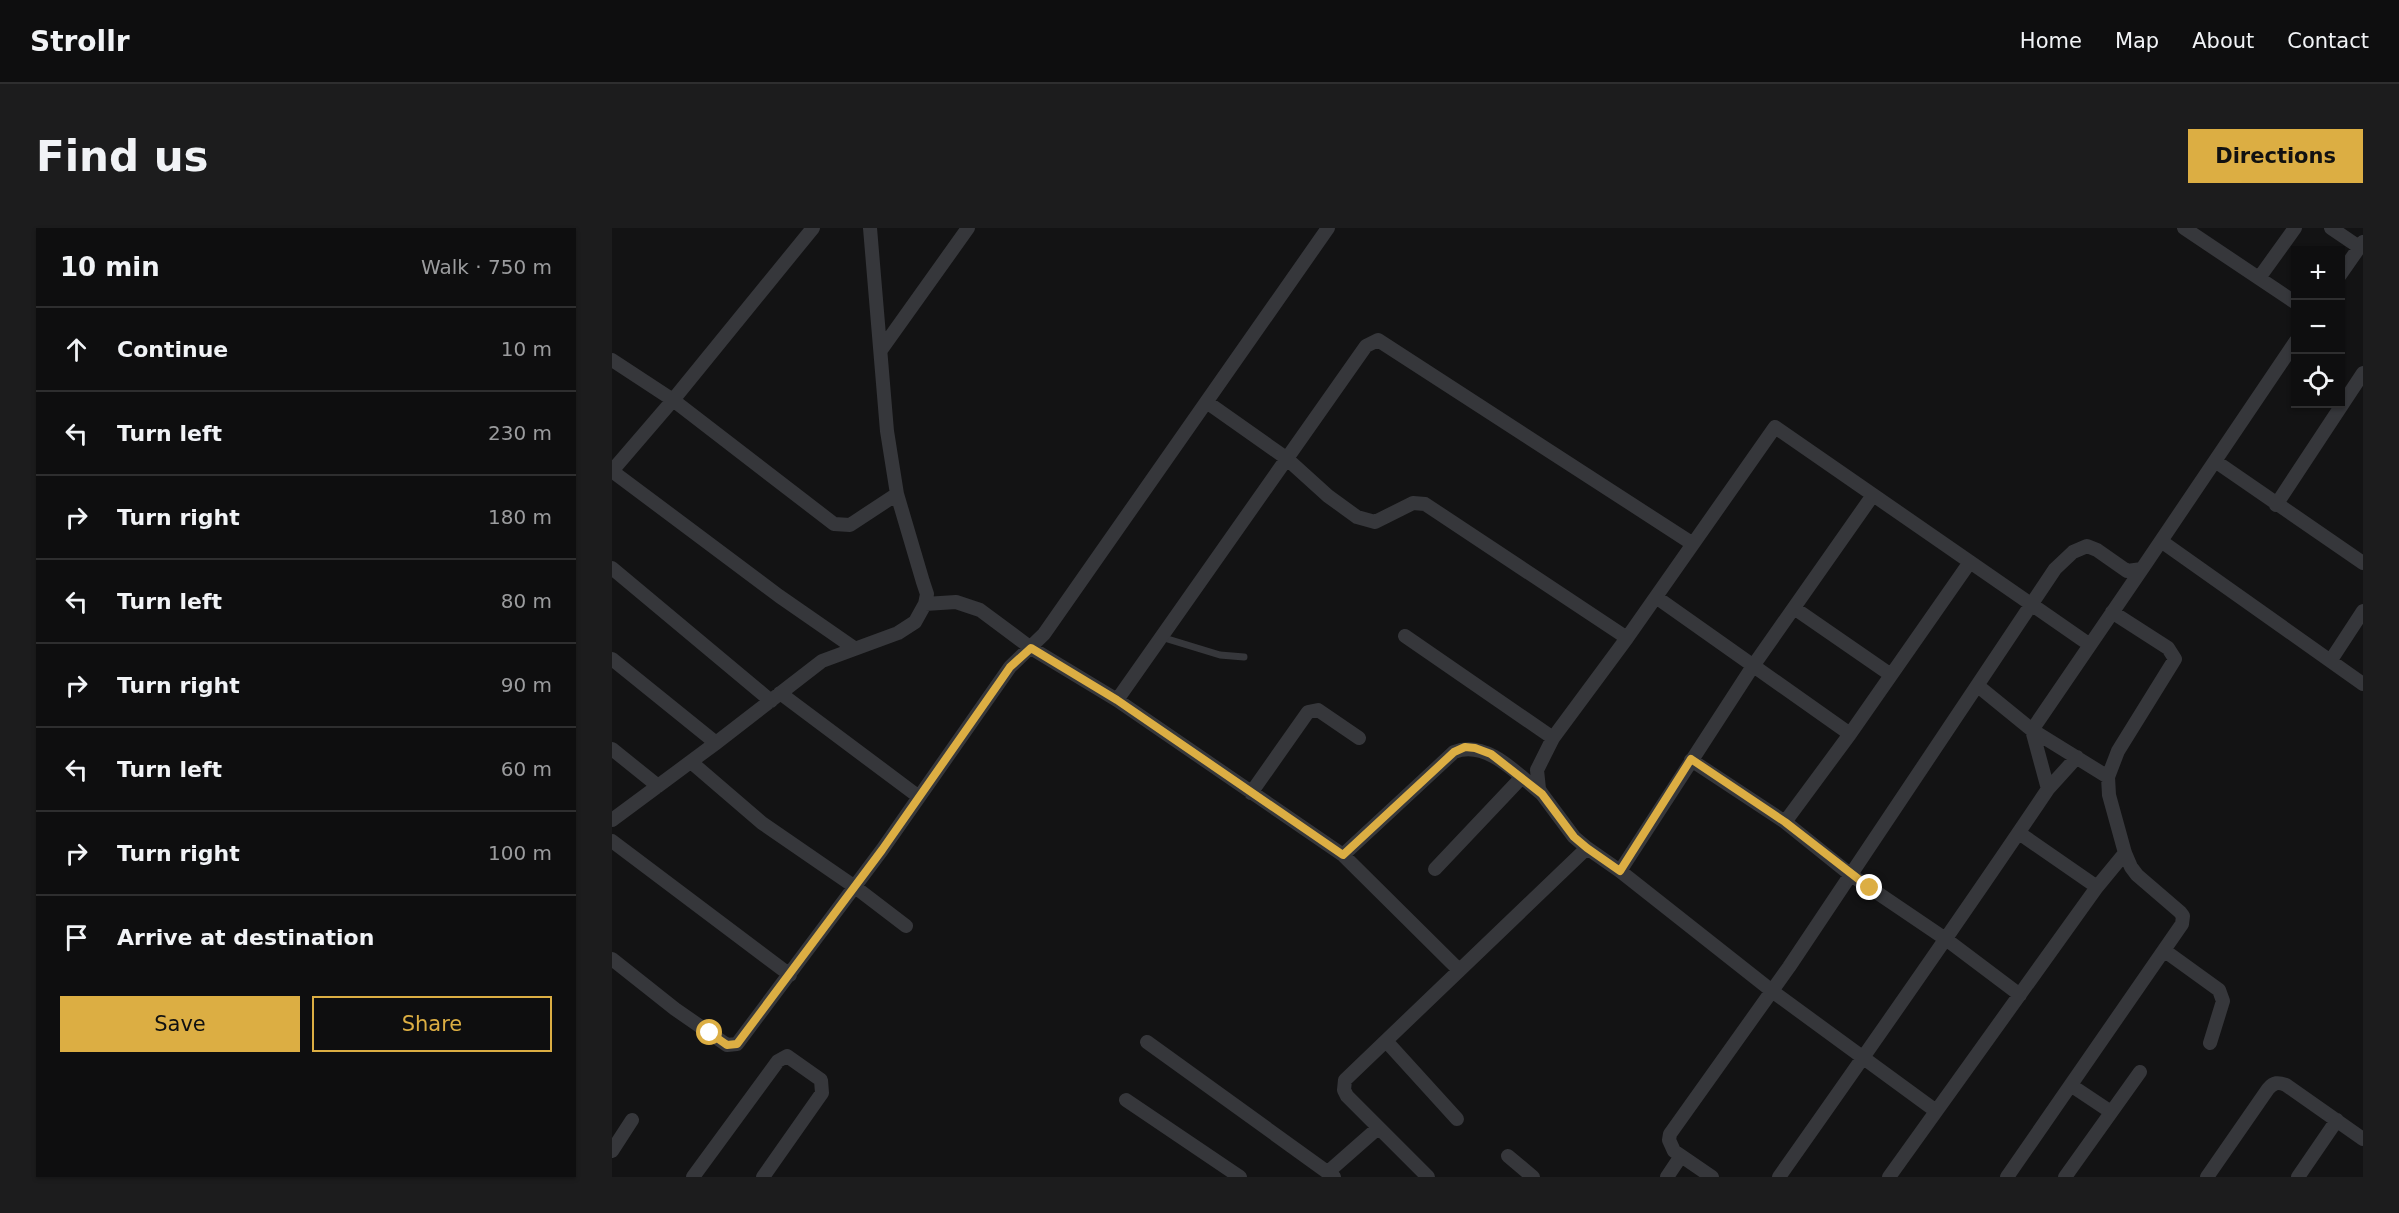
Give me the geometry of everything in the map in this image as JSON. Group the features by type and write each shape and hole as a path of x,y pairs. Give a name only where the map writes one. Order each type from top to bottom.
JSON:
{"street":[{"path":"813,228 612,471 854,648"},
{"path":"612,820 716,744 822,661 898,633 915,622 925,604 925,588 897,494 888,431 870,228"},
{"path":"881,350 968,228"},
{"path":"612,959 675,1009 727,1045 737,1044 855,887 1006,674 1044,634 1329,228"},
{"path":"2259,278 2295,228"},
{"path":"2331,228 2361,245 2345,268"},
{"path":"2189,229 2291,300"},
{"path":"1117,700 1366,346 1378,340 1693,544"},
{"path":"2048,789 2032,730 2291,347"},
{"path":"612,360 673,400 834,524 850,525 897,494"},
{"path":"2276,505 2363,373"},
{"path":"1208,403 1286,458 1328,496 1366,521 1376,522 1413,503 1425,504 1627,638"},
{"path":"1936,1111 1864,1056 1772,991 1574,837 1539,789 1537,770 1553,738 1627,638 1775,428 2090,645"},
{"path":"2215,461 2363,563"},
{"path":"1620,871 1691,759 1873,495"},
{"path":"2161,541 2363,684"},
{"path":"1712,1177 1681,1156 1670,1145 1670,1134 1772,991 2055,569 2065,558 2081,547 2087,546 2097,550 2127,571 2142,568"},
{"path":"1785,822 1892,675 1970,562"},
{"path":"612,568 776,697 920,797"},
{"path":"1656,597 1850,734"},
{"path":"925,604 956,602 980,610 1031,648 1117,700 1343,855 1459,970"},
{"path":"1794,608 1892,675"},
{"path":"2331,660 2363,611"},
{"path":"2007,1177 2181,928 2183,916 2137,875 2125,854 2109,795 2108,777 2118,751 2175,659 2168,648 2112,612"},
{"path":"1405,636 1553,738"},
{"path":"612,659 716,744"},
{"path":"1978,686 2032,730 2108,777"},
{"path":"1251,793 1308,712 1318,710 1359,738"},
{"path":"1343,855 1454,752 1465,747 1491,754 1542,794"},
{"path":"612,749 658,786"},
{"path":"1779,1177 1947,940 2048,789 2077,757"},
{"path":"1691,759 1785,822 1851,874 1947,940 2020,995"},
{"path":"691,762 762,823 855,887 906,926"},
{"path":"1435,869 1521,778"},
{"path":"2019,833 2097,887"},
{"path":"612,841 790,975"},
{"path":"1428,1177 1347,1096 1343,1085 1345,1080 1587,848"},
{"path":"1894,1175 1936,1111 2097,887 2125,854"},
{"path":"2165,951 2219,990 2222,995 2223,1001 2215,1033 2210,1043"},
{"path":"1147,1042 1331,1175 1378,1128"},
{"path":"1387,1042 1457,1119"},
{"path":"693,1177 778,1061 786,1056 821,1080 822,1093 763,1177"},
{"path":"2066,1177 2140,1072"},
{"path":"2206,1177 2272,1084 2279,1082 2363,1139"},
{"path":"2072,1086 2111,1112"},
{"path":"1126,1101 1240,1177"},
{"path":"612,1151 632,1120"},
{"path":"2298,1177 2337,1120"},
{"path":"1508,1156 1533,1177"},
{"path":"1667,1177 1681,1156"}],"lane":[{"path":"1161,637 1220,655 1244,657"}],"route":[{"path":"710,1033 727,1045 737,1044 882,850 1010,667 1031,648 1117,700 1343,855 1454,752 1465,747 1491,754 1542,794 1574,837 1620,871 1691,759 1785,822 1870,888"}]}
